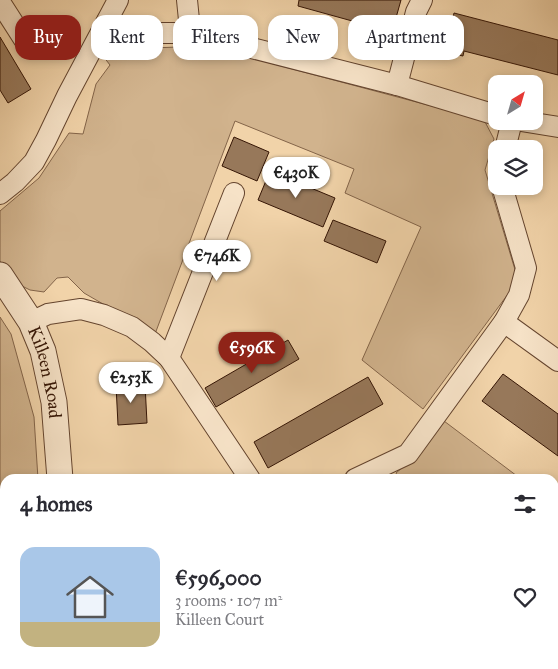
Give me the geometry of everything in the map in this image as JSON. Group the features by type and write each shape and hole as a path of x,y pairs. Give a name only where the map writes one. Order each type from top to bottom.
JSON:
{"street":[{"path":"110,15 118,0"},
{"path":"187,0 188,15"},
{"path":"397,85 416,12 422,0"},
{"path":"0,2 15,25"},
{"path":"258,50 397,85 488,113"},
{"path":"0,194 15,182 34,162 91,51"},
{"path":"543,125 558,128"},
{"path":"168,358 234,193"},
{"path":"366,474 408,454 504,322 519,295 526,268 505,195"},
{"name":"Killeen Road","path":"0,275 31,322 43,351 54,402 60,474"},
{"path":"31,322 48,314 81,309 104,315 132,328 152,342 168,358 247,474"},
{"path":"504,322 558,361"}],"shaded area":[{"path":"173,47 173,60 258,60 484,120 494,139 488,140 488,160 485,170 488,180 488,195 493,195 516,273 511,290 423,409 362,360 421,227 345,193 354,169 235,121 155,334 84,293 68,277 57,278 44,292 30,290 18,284 0,261 0,211 39,178 69,133 83,134 96,84 110,65 106,60 163,60 163,48"},
{"path":"0,317 11,334 34,417 38,474 0,474"},
{"path":"444,421 514,474 396,474 424,449"}],"building":[{"path":"299,0 401,0 397,15 348,15 348,20 338,17 338,15 331,15 298,6"},
{"path":"464,16 558,40 558,75 464,51"},
{"path":"0,37 31,89 8,103 0,90"},
{"path":"234,137 269,152 257,181 222,166"},
{"path":"270,171 335,198 323,227 258,200"},
{"path":"333,220 386,241 377,263 324,241"},
{"path":"288,340 299,359 216,407 205,388"},
{"path":"503,374 558,414 558,456 482,401"},
{"path":"368,377 383,404 268,468 254,442"},
{"path":"145,384 147,423 118,425 116,385"}]}
